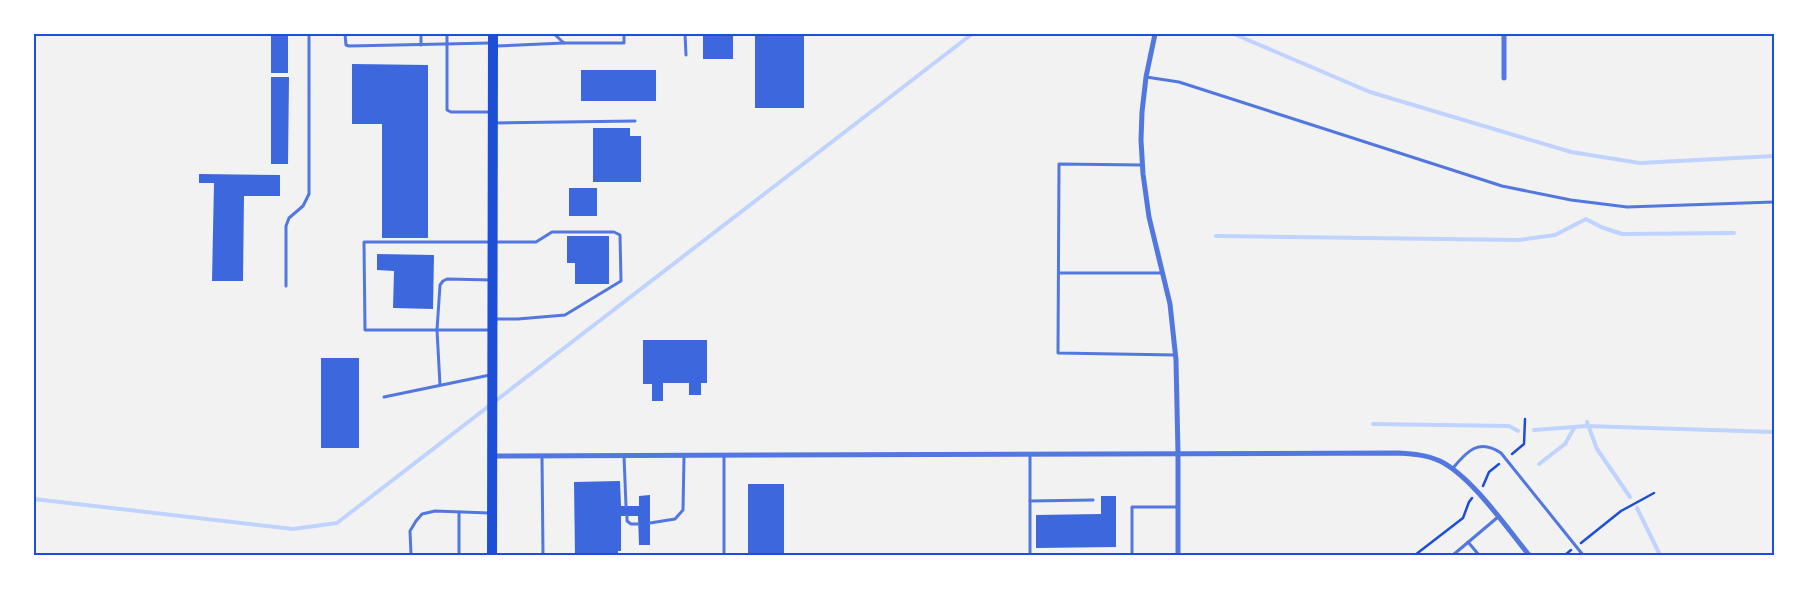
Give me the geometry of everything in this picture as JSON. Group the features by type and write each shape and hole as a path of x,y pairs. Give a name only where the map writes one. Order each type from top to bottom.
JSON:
{"main road":[{"path":"492,555 493,41"}],"street":[{"path":"1504,34 1504,78"},
{"path":"1154,36 1146,77 1142,112 1142,164 1149,217 1170,304 1176,355 1178,555"},
{"path":"493,456 1399,453 1422,455 1439,460 1453,468 1473,487 1529,555"}],"lane":[{"path":"286,286 286,226 289,218 303,206 309,194 309,34"},
{"path":"345,34 346,45 349,46 493,41 564,44 624,43 624,34"},
{"path":"421,34 421,45"},
{"path":"446,34 448,112 493,117 635,121"},
{"path":"554,34 564,44"},
{"path":"685,34 686,55"},
{"path":"1146,77 1179,82 1502,186 1572,200 1627,207 1774,202"},
{"path":"1142,164 1059,164 1058,353 1176,355"},
{"path":"493,319 565,315 621,281 620,235 614,232 552,232 536,242 364,242 365,330 493,330"},
{"path":"1059,273 1162,273"},
{"path":"440,385 437,330 440,285 443,281 456,278 493,280"},
{"path":"384,398 440,385 493,377"},
{"path":"1453,468 1465,453 1476,448 1485,446 1501,453 1583,555"},
{"path":"1030,455 1030,555"},
{"path":"542,456 543,555"},
{"path":"624,456 626,506"},
{"path":"650,523 675,519 683,510 684,456"},
{"path":"724,456 724,555"},
{"path":"1030,501 1093,500"},
{"path":"1132,555 1132,507 1178,507"},
{"path":"411,555 410,532 422,514 435,511 492,513"},
{"path":"459,512 459,555"},
{"path":"627,516 631,524 638,524"},
{"path":"1453,555 1498,517"},
{"path":"1468,542 1478,555"}],"path":[{"path":"1565,555 1633,503 1654,493"}],"building":[{"path":"271,34 288,34 288,73 271,73"},
{"path":"703,34 733,34 733,59 703,59"},
{"path":"755,35 804,35 804,108 755,108"},
{"path":"352,64 428,65 428,238 382,238 382,124 352,124"},
{"path":"581,70 656,70 656,101 581,101"},
{"path":"271,77 289,77 288,164 271,164"},
{"path":"593,128 630,128 630,136 641,136 641,182 593,182"},
{"path":"199,174 280,175 280,196 244,196 243,281 212,281 214,183 199,183"},
{"path":"569,188 597,188 597,216 569,216"},
{"path":"567,236 609,236 609,284 575,284 575,263 567,263"},
{"path":"377,254 434,255 433,309 393,308 394,271 377,270"},
{"path":"643,340 707,340 707,383 701,383 701,395 689,395 689,383 663,383 663,401 652,401 652,384 643,384"},
{"path":"321,358 359,358 359,448 321,448"},
{"path":"620,481 621,506 639,506 639,496 650,495 650,545 639,545 638,516 621,516 621,551 618,551 618,555 575,555 574,482"},
{"path":"748,484 784,484 784,555 748,555"},
{"path":"1101,496 1116,496 1116,547 1036,548 1036,515 1101,514"}],"waterway":[{"path":"34,499 293,529 337,523 972,34"},
{"path":"1234,34 1370,92 1571,152 1640,163 1774,156"},
{"path":"1216,236 1519,240 1555,235 1586,219 1601,227 1622,234 1734,233"},
{"path":"1587,422 1597,449 1630,497"},
{"path":"1373,424 1509,426 1518,431"},
{"path":"1534,430 1587,426 1774,432"},
{"path":"1539,464 1565,444 1574,428"},
{"path":"1637,508 1660,555"}]}
